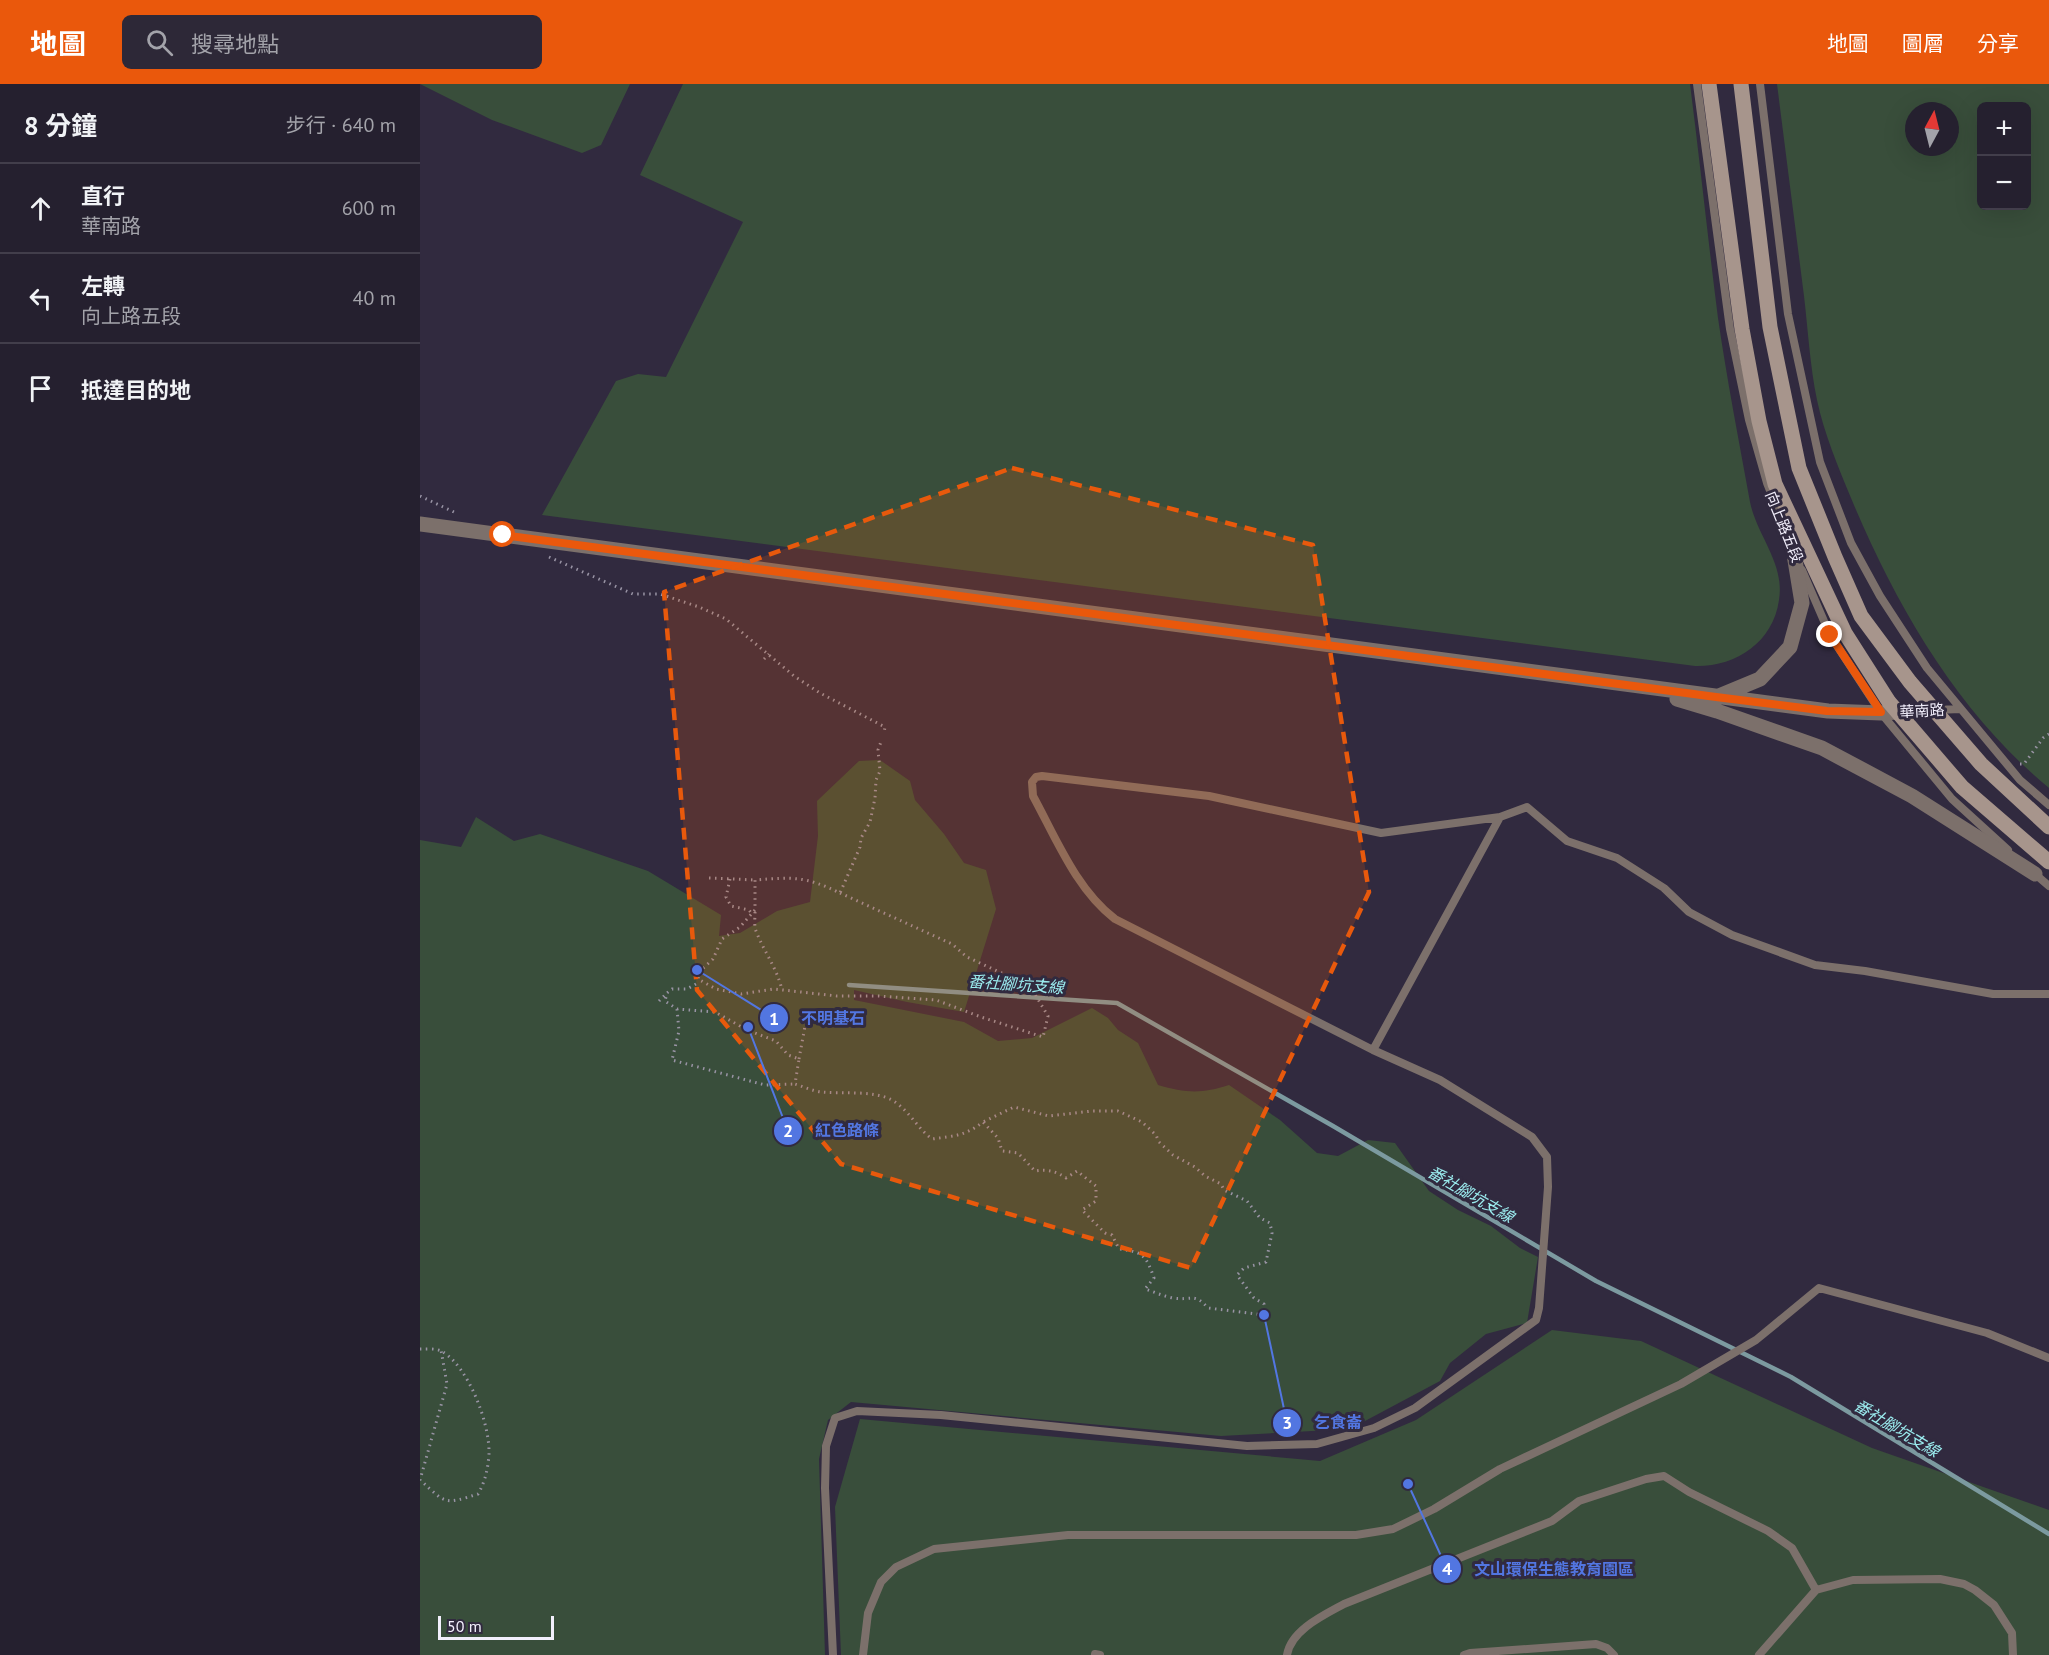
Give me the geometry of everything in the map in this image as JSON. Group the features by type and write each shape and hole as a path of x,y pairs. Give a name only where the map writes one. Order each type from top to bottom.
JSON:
{"main road":[{"name":"向上路五段","path":"1708,84 1742,329 1759,421 1775,484 1845,633 1898,712 1962,787 2049,862"},
{"path":"1741,84 1770,327 1799,468 1835,557 1861,616 1910,682 1981,764 2049,827"}],"street":[{"name":"華南路","path":"420,524 1827,711 1934,710"},
{"path":"1716,697 1760,680 1790,647 1802,603 1793,548"},
{"path":"1624,685 1717,711 1822,748 1912,796 2035,874"}],"lane":[{"name":"向上路五段","path":"1697,84 1730,329 1749,420 1767,483 1830,635 1881,712 1952,799 2049,886"},
{"path":"1760,84 1788,314 1820,462 1851,543 1880,597 1927,668 2020,780 2049,805"},
{"name":"華南路","path":"1934,710 1960,709"},
{"path":"833,1655 825,1456 835,1418 857,1411 941,1415 1247,1446 1317,1444 1374,1428 1415,1408 1536,1320 1539,1308 1548,1187 1547,1156 1532,1137 1440,1080 1373,1050 1115,919 1092,898 1073,869 1033,795 1032,782 1036,777 1209,796 1382,833 1500,817 1527,807 1567,841 1617,858 1664,888 1689,912 1732,935 1815,965 1865,971 1993,994 2049,994"},
{"path":"1373,1050 1500,817"},
{"path":"863,1655 868,1612 881,1582 896,1567 934,1549 1068,1535 1356,1535 1393,1529 1434,1509 1500,1469 1681,1384 1756,1340 1819,1288 1987,1333 2049,1358"},
{"path":"1287,1655 1288,1648 1300,1633 1318,1618 1344,1604 1552,1521 1579,1502 1646,1479 1665,1476 1689,1492 1768,1530 1792,1548 1816,1590"},
{"path":"1759,1655 1816,1590 1853,1580 1940,1579 1964,1584 1986,1598 2001,1613 2012,1633 2013,1655"},
{"path":"1464,1655 1596,1644 1607,1648 1614,1655"}],"path":[{"path":"660,594 726,619 794,676 820,693 885,727 884,733"},
{"path":"765,659 770,655"},
{"path":"2006,764 2024,764 2043,738 2049,734"},
{"path":"840,894 860,847 861,838 870,822 876,780 880,771 878,750 882,739"},
{"path":"709,878 804,879 819,883 952,944 967,957 1008,976 1033,991 1048,1016 1043,1037 936,1000 837,996 774,989 741,994 716,989 698,979 699,972 713,958 722,939 740,927 755,910"},
{"path":"730,879 726,897 731,906 748,910 752,914"},
{"path":"755,880 755,930 778,972 782,990"},
{"path":"659,1001 672,989 687,989 696,984"},
{"path":"667,993 665,1001 677,1009 715,1012 747,1030 776,1041 788,1055 799,1059"},
{"path":"677,1009 679,1031 672,1060 765,1085 795,1084 819,1091 886,1098 911,1115 922,1131 932,1139 970,1132 983,1122 1014,1107 1049,1116 1092,1111 1118,1111 1142,1122 1173,1155 1221,1184 1224,1190 1247,1201 1260,1218 1270,1223 1272,1233 1266,1262 1244,1268 1237,1275 1254,1298 1264,1304 1264,1315 1208,1308 1201,1300 1193,1297 1172,1298 1145,1289 1154,1278 1146,1259 1138,1252 1119,1249 1112,1235 1105,1233 1082,1210 1096,1201 1096,1186 1077,1171 1066,1178 1059,1173 1045,1170 1035,1171 1018,1153 1002,1151 998,1138 983,1122"},
{"path":"795,1084 807,1015"},
{"path":"420,1349 441,1350 464,1371 486,1426 489,1453 485,1482 478,1494 451,1502 443,1500 420,1479 447,1384 441,1350"}],"highlighted area":[{"path":"1012,468 1313,545 1369,892 1191,1268 841,1164 697,990 664,592"}],"green space":[{"path":"420,84 630,84 601,145 582,153 492,120"},
{"path":"683,84 1690,84 1718,318 1733,410 1750,502 1774,562 1780,587 1779,600 1769,629 1750,650 1738,657 1710,665 1695,666 542,515 616,381 638,374 666,377 743,222 640,175"},
{"path":"1777,84 2049,84 2049,788 2016,758 1958,692 1909,617 1888,578 1841,474 1823,425 1811,361"},
{"path":"880,760 910,781 915,800 944,834 964,863 986,870 996,909 964,1012 854,990 854,1000 964,1022 998,1041 1032,1038 1092,1008 1138,1043 1158,1085 1177,1090 1194,1091 1229,1085 1280,1120 1317,1153 1338,1156 1368,1140 1395,1143 1429,1191 1458,1210 1491,1226 1520,1248 1538,1257 1527,1323 1486,1334 1450,1363 1440,1381 1350,1429 1221,1436 851,1402 828,1420 819,1459 825,1655 420,1655 420,840 461,847 476,817 514,841 540,834 648,871 721,915 719,936 740,933 777,911 810,902 818,836 817,801 859,761"},
{"path":"1552,1330 1641,1341 1872,1448 2049,1510 2049,1655 841,1655 835,1507 860,1419 1320,1461 1416,1420"}],"waterway":[{"name":"番社腳坑支線","path":"849,985 1117,1003 1333,1126 1596,1281 1791,1377 2049,1534"}],"place":[{"name":"不明基石","path":"697,970"},
{"name":"紅色路條","path":"748,1027"},
{"name":"乞食崙","path":"1264,1315"},
{"name":"文山環保生態教育園區","path":"1408,1484"}],"route":[{"path":"503,535 1716,697 1827,711 1881,712 1830,635"}]}
